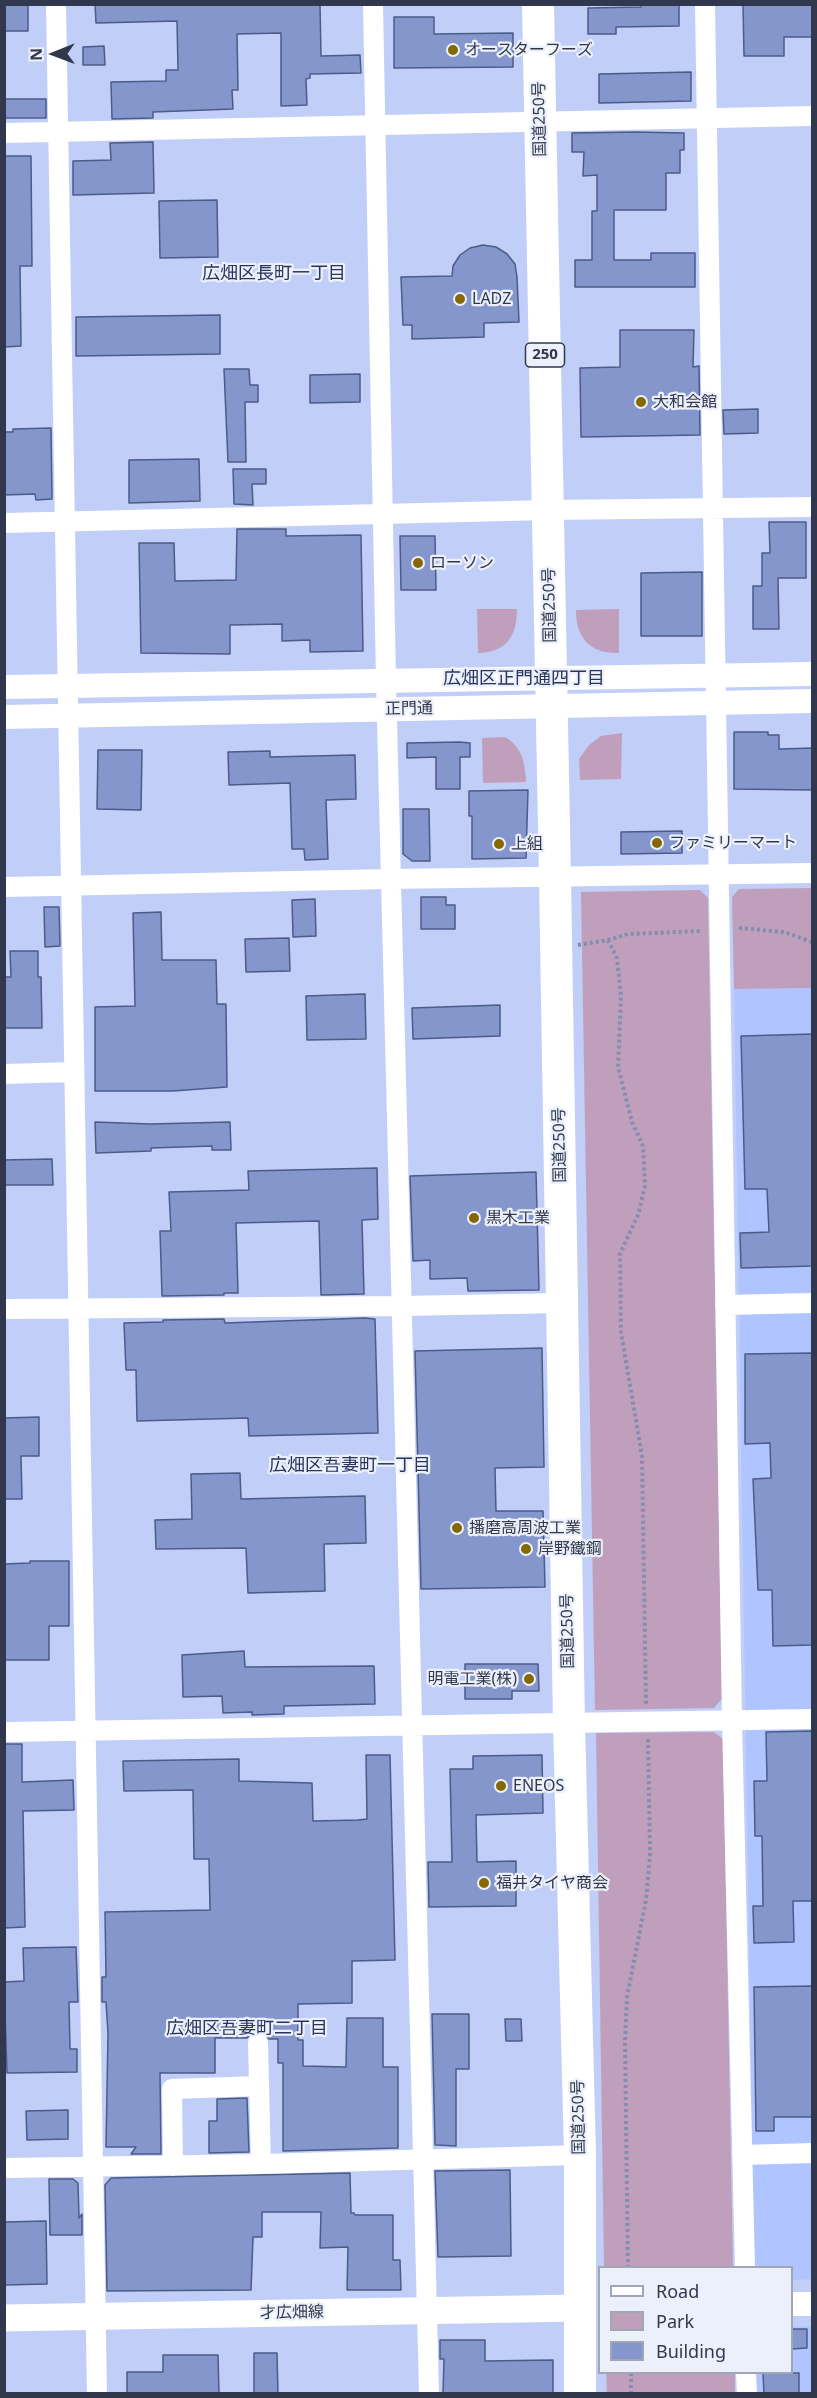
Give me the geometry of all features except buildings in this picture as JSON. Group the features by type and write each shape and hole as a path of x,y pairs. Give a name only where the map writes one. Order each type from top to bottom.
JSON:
{"highway":[{"name":"国道250号","path":"538,4 569,1724 580,2155 589,2308 580,2394"}],"main road":[{"name":"才広畑線","path":"4,2318 589,2308"}],"street":[{"path":"56,4 97,2394"},
{"path":"374,4 386,681 429,2394"},
{"path":"705,4 732,1721 745,2266"},
{"path":"4,133 813,117"},
{"path":"4,523 548,510 713,510 813,507"},
{"name":"正門通","path":"4,717 387,710 716,676 813,674"},
{"name":"正門通","path":"4,687 386,681 716,702 813,701"},
{"path":"4,887 813,873"},
{"path":"4,1074 74,1072"},
{"path":"4,1309 563,1303"},
{"path":"725,1305 813,1303"},
{"path":"4,1732 813,1719"},
{"path":"258,2043 261,2164"},
{"path":"172,2166 172,2089 258,2086"},
{"path":"742,2155 813,2153"},
{"path":"4,2168 580,2155"},
{"path":"793,2304 813,2304"},
{"path":"747,2374 747,2394"}],"path":[{"path":"575,945 608,940 628,934 702,931 720,928 784,932 813,942"},
{"path":"608,940 617,958 621,996 618,1067 632,1122 643,1146 645,1186 638,1215 620,1254 621,1332 642,1456 646,1722 651,1856 646,1900 627,1997 625,2042 628,2266"},
{"path":"631,2374 631,2394"}],"shaded area":[{"path":"812,988 812,2279 793,2280 793,2266 754,2266 734,989"},
{"path":"812,2326 812,2393 757,2393 756,2374 793,2374 793,2327"}],"green space":[{"path":"477,609 517,609 517,619 512,635 503,646 496,650 478,653"},
{"path":"619,609 619,653 600,651 587,643 579,629 576,610"},
{"path":"622,733 621,779 580,780 579,759 589,745 601,736"},
{"path":"505,737 515,745 522,756 526,782 483,783 482,738"},
{"path":"812,888 812,988 734,989 732,897 739,889"},
{"path":"700,890 708,898 722,1699 714,1708 595,1710 581,892"},
{"path":"714,1732 723,1739 733,2266 604,2266 596,1733"},
{"path":"606,2374 735,2374 735,2393 607,2393"}],"place":[{"name":"オースターフーズ","path":"453,50"},
{"name":"LADZ","path":"460,299"},
{"name":"大和会館","path":"641,402"},
{"name":"ローソン","path":"418,563"},
{"name":"ファミリーマート","path":"657,843"},
{"name":"上組","path":"499,844"},
{"name":"黒木工業","path":"474,1218"},
{"name":"播磨高周波工業","path":"457,1528"},
{"name":"岸野鐵鋼","path":"526,1549"},
{"name":"明電工業(株)","path":"529,1679"},
{"name":"ENEOS","path":"501,1786"},
{"name":"福井タイヤ商会","path":"484,1883"}],"district":[{"name":"広畑区長町一丁目","path":"274,274"},
{"name":"広畑区正門通四丁目","path":"524,679"},
{"name":"広畑区吾妻町一丁目","path":"350,1466"},
{"name":"広畑区吾妻町二丁目","path":"247,2029"}]}
